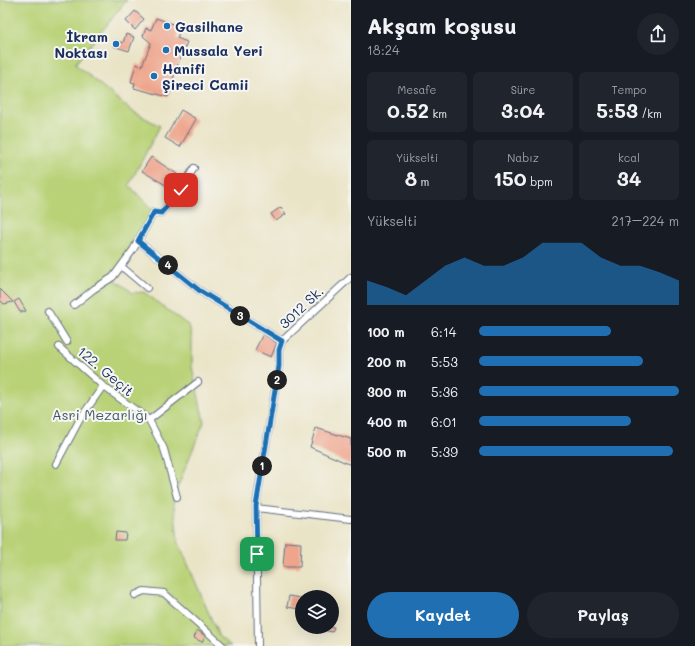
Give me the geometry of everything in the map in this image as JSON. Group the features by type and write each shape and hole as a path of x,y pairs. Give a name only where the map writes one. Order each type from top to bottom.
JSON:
{"street":[{"path":"74,305 94,289 113,277 122,267 154,212 161,213 181,190 194,168"},
{"path":"138,241 200,291 282,341"},
{"path":"122,267 147,288"},
{"name":"3012 Sk.","path":"258,646 256,508 279,366 279,350 282,341 351,277"},
{"name":"122. Geçit","path":"48,311 67,342"},
{"name":"122. Geçit","path":"59,347 103,386 148,420 164,449 177,497"},
{"path":"148,420 198,382"},
{"path":"56,464 80,419 103,386"},
{"path":"256,508 351,519"},
{"path":"135,595 144,590 164,593 223,646"}],"green space":[{"name":"Asri Mezarlığı","path":"0,0 127,0 75,64 132,111 160,126 129,185 154,212 113,278 133,293 144,292 189,326 192,338 192,367 204,422 173,498 178,541 219,637 231,646 0,646"}],"building":[{"path":"135,11 144,19 135,30 126,21"},
{"path":"156,18 181,27 177,38 187,42 176,69 168,97 134,88 135,83 131,82 136,64 142,66 151,43 143,36 146,28 151,30"},
{"path":"126,34 134,37 129,51 113,46 115,40 123,43"},
{"path":"181,110 196,119 180,147 165,138"},
{"path":"151,157 177,174 169,187 142,171"},
{"path":"281,207 286,214 276,221 271,214"},
{"path":"0,289 13,302 4,304 0,300"},
{"path":"19,299 26,311 20,312 14,302"},
{"path":"263,334 277,343 271,357 255,350"},
{"path":"316,428 351,439 351,465 310,447"},
{"path":"116,532 126,533 125,540 115,540"},
{"path":"285,542 301,543 300,567 283,567"},
{"path":"289,596 295,597 295,608 287,607"},
{"path":"197,630 205,636 202,642 194,638"}],"place":[{"name":"Gasilhane","path":"167,26"},
{"name":"İkram Noktası","path":"116,44"},
{"name":"Mussala Yeri","path":"166,50"},
{"name":"Hanifi Şireci Camii","path":"154,76"}],"route":[{"path":"181,190 161,213 154,212 138,241 200,291 282,341 279,350 279,366 256,506 257,554"}]}
